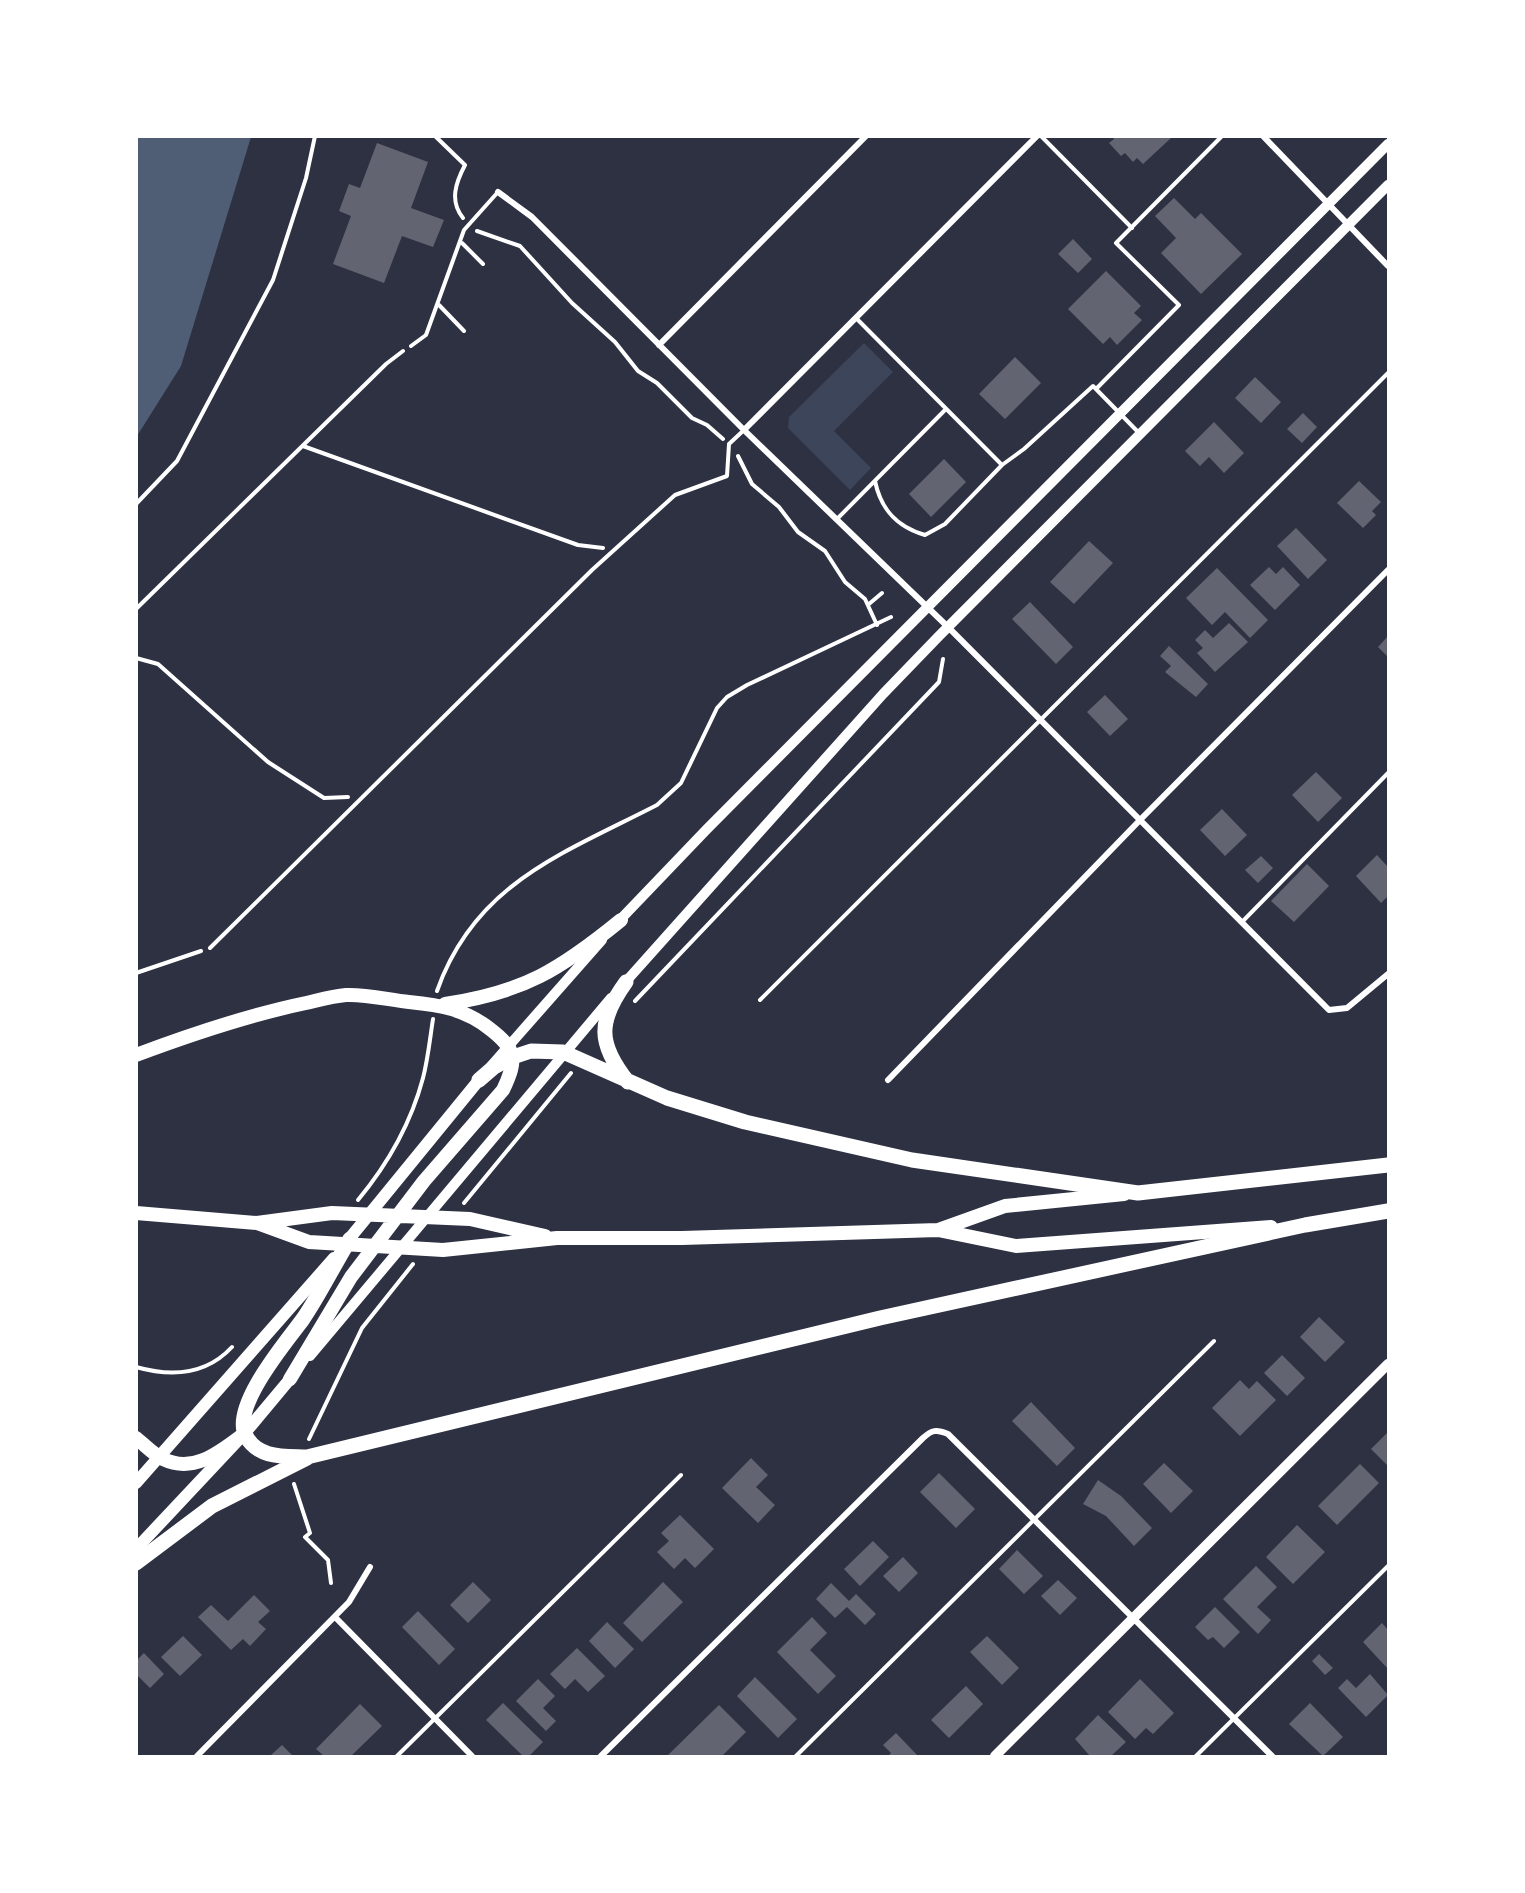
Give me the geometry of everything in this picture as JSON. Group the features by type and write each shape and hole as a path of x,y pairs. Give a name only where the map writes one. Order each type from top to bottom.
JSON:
{"highway":[{"path":"136,1055 197,1032 281,1008 346,995 436,999 482,998 542,976 577,955 621,920"},
{"path":"626,982 612,1002 605,1020 604,1036 615,1065 630,1084"},
{"path":"436,999 476,1018 511,1050 563,1052 630,1084 745,1122 912,1160 1138,1193"},
{"path":"479,1080 511,1050"},
{"path":"290,1379 351,1277 424,1181 503,1090 511,1074 511,1050"},
{"path":"938,1230 1005,1206 1389,1164"},
{"path":"136,1563 212,1506 307,1457 880,1318 1305,1225 1389,1211"},
{"path":"136,1213 257,1223 332,1213 470,1219 557,1238"},
{"path":"257,1223 309,1242 443,1250 557,1238 682,1238 938,1230 1016,1246 1305,1225"},
{"path":"307,1457 269,1455 256,1448 244,1434 244,1419 263,1371 304,1318 350,1239"},
{"path":"136,1438 161,1458 177,1464 197,1463 218,1454 244,1434"}],"main road":[{"path":"136,1483 161,1458 350,1239 479,1080"},
{"path":"136,1549 244,1434 290,1379"}],"street":[{"path":"659,345 866,136"},
{"path":"744,430 1039,136"},
{"path":"1263,136 1347,226 1389,266"},
{"path":"511,1050 621,920 706,829 1389,144"},
{"path":"290,1379 563,1052 883,694 1389,185"},
{"path":"498,192 532,217 744,430 948,627 1329,1010 1347,1008 1389,974"},
{"path":"888,1080 1140,819 1389,570"},
{"path":"995,1756 1389,1364"},
{"path":"601,1756 931,1431 939,1430 948,1434 1272,1756"},
{"path":"197,1756 349,1602 370,1567"},
{"path":"335,1617 471,1756"}],"lane":[{"path":"1039,136 1132,228"},
{"path":"1096,389 1179,305 1116,243 1222,136"},
{"path":"411,346 426,335 468,224 498,192"},
{"path":"461,243 483,264"},
{"path":"439,305 464,331"},
{"path":"856,318 1002,465"},
{"path":"760,1000 1039,719 1389,373"},
{"path":"874,481 878,497 899,524 925,535 933,533 945,524 1002,465 1024,449 1093,386 1140,434"},
{"path":"836,520 946,409"},
{"path":"210,948 363,796 675,495 728,476 729,444 744,430"},
{"path":"1241,923 1389,773"},
{"path":"796,1756 1214,1341"},
{"path":"397,1756 681,1475"},
{"path":"1196,1756 1389,1566"}],"path":[{"path":"136,504 177,461 273,280 306,177 315,136"},
{"path":"435,136 465,165 455,194 459,213 468,224 480,234 520,246 572,303 615,342 638,371 657,383 692,418 707,425 729,444 741,459 752,484 779,507 798,532 825,551 838,573 869,604 877,625"},
{"path":"136,609 386,364 411,346"},
{"path":"303,446 578,544 616,550"},
{"path":"741,459 747,457"},
{"path":"869,604 882,593"},
{"path":"436,999 447,961 483,910 507,889 537,868 657,805 669,796 685,776 710,719 728,697 747,685 891,617"},
{"path":"136,658 158,664 268,762 324,798 363,796"},
{"path":"632,1005 939,682 943,659"},
{"path":"136,973 210,948"},
{"path":"300,1480 293,1486 310,1533 305,1537 328,1560 331,1583"}],"shaded area":[{"path":"137,136 251,137 181,366 137,436"},
{"path":"864,343 893,372 834,431 871,468 850,490 788,428 789,417"}],"building":[{"path":"1112,136 1170,136 1171,138 1143,164 1137,158 1133,162 1125,153 1121,156 1109,143 1114,139"},
{"path":"377,143 428,162 411,208 444,220 433,247 402,236 384,283 333,264 351,216 339,211 349,184 360,188"},
{"path":"1174,198 1195,219 1201,213 1242,254 1201,294 1161,253 1176,238 1155,216"},
{"path":"1073,239 1092,259 1078,273 1058,254"},
{"path":"1106,271 1141,306 1134,313 1142,320 1117,345 1110,337 1103,344 1068,309"},
{"path":"1015,357 1041,383 1005,419 979,394"},
{"path":"1255,377 1281,402 1261,423 1235,398"},
{"path":"1303,413 1317,427 1302,443 1287,429"},
{"path":"1214,422 1244,453 1224,473 1209,457 1200,466 1185,451"},
{"path":"944,459 966,482 931,517 909,494"},
{"path":"1359,481 1381,502 1372,511 1376,515 1363,528 1337,503"},
{"path":"1296,528 1327,560 1308,579 1277,546"},
{"path":"1089,541 1113,563 1074,604 1050,582"},
{"path":"1269,567 1276,574 1283,567 1300,585 1275,610 1250,585"},
{"path":"1217,568 1268,620 1250,638 1225,612 1212,625 1186,598"},
{"path":"1030,602 1073,647 1056,664 1012,619"},
{"path":"1229,623 1248,642 1215,672 1197,653 1203,648 1195,640 1205,630 1213,638"},
{"path":"1388,636 1388,657 1378,647"},
{"path":"1169,646 1208,684 1196,697 1165,672 1171,666 1160,656"},
{"path":"1105,695 1128,719 1110,736 1087,712"},
{"path":"1316,772 1342,798 1318,822 1292,795"},
{"path":"1222,809 1247,835 1225,856 1200,830"},
{"path":"1377,855 1388,867 1388,896 1381,903 1356,876"},
{"path":"1261,856 1273,868 1258,883 1245,870"},
{"path":"1307,864 1329,886 1294,922 1271,901"},
{"path":"1319,1317 1345,1342 1325,1362 1300,1337"},
{"path":"1282,1355 1305,1378 1287,1396 1264,1373"},
{"path":"1240,1380 1249,1389 1257,1381 1276,1400 1240,1436 1212,1408"},
{"path":"1031,1402 1075,1448 1057,1466 1012,1421"},
{"path":"1388,1432 1388,1466 1371,1449"},
{"path":"751,1458 768,1475 756,1487 775,1505 758,1523 722,1488"},
{"path":"1164,1463 1193,1491 1171,1513 1143,1484"},
{"path":"1360,1464 1379,1483 1337,1525 1318,1506"},
{"path":"939,1473 975,1509 956,1528 920,1492"},
{"path":"1098,1480 1121,1496 1152,1528 1134,1546 1106,1516 1083,1504"},
{"path":"680,1515 714,1549 695,1568 685,1558 674,1569 657,1552 669,1541 661,1533"},
{"path":"1297,1525 1325,1552 1293,1584 1266,1557"},
{"path":"873,1541 889,1557 860,1586 844,1569"},
{"path":"1017,1550 1043,1576 1024,1594 999,1569"},
{"path":"903,1557 918,1573 899,1592 883,1576"},
{"path":"1256,1566 1277,1587 1257,1607 1271,1620 1258,1634 1223,1599"},
{"path":"1058,1580 1077,1598 1060,1615 1041,1596"},
{"path":"473,1582 491,1600 468,1623 450,1605"},
{"path":"663,1582 683,1602 642,1642 623,1623"},
{"path":"831,1583 849,1601 856,1594 876,1614 865,1625 847,1607 835,1618 816,1599"},
{"path":"254,1595 270,1611 258,1622 266,1629 250,1646 243,1639 231,1650 198,1617 211,1605 228,1621"},
{"path":"1215,1607 1240,1632 1224,1648 1213,1637 1208,1640 1195,1627"},
{"path":"418,1611 455,1649 439,1665 402,1627"},
{"path":"812,1617 827,1633 810,1650 836,1676 818,1694 777,1652"},
{"path":"607,1622 634,1649 615,1668 589,1641"},
{"path":"1382,1623 1388,1630 1388,1669 1363,1642"},
{"path":"183,1636 202,1655 180,1676 161,1657"},
{"path":"987,1636 1019,1668 1002,1685 970,1652"},
{"path":"577,1648 605,1676 588,1692 575,1679 565,1689 550,1674"},
{"path":"144,1653 164,1674 150,1688 136,1674 136,1661"},
{"path":"1319,1654 1333,1668 1325,1675 1312,1661"},
{"path":"1370,1674 1388,1695 1366,1717 1338,1688 1347,1679 1356,1688"},
{"path":"755,1677 797,1719 778,1738 737,1696"},
{"path":"538,1679 555,1696 543,1708 556,1721 546,1731 516,1701"},
{"path":"1140,1679 1174,1713 1153,1734 1146,1728 1135,1739 1108,1712"},
{"path":"966,1686 983,1704 949,1738 931,1720"},
{"path":"503,1703 543,1742 529,1756 523,1756 486,1720"},
{"path":"1310,1703 1343,1737 1323,1756 1289,1724"},
{"path":"360,1704 382,1726 351,1756 324,1756 316,1749"},
{"path":"719,1705 746,1732 722,1756 667,1756"},
{"path":"1098,1715 1126,1742 1111,1756 1090,1756 1075,1739"},
{"path":"896,1733 918,1756 888,1756 891,1753 883,1745"},
{"path":"282,1745 293,1756 270,1756"}]}
